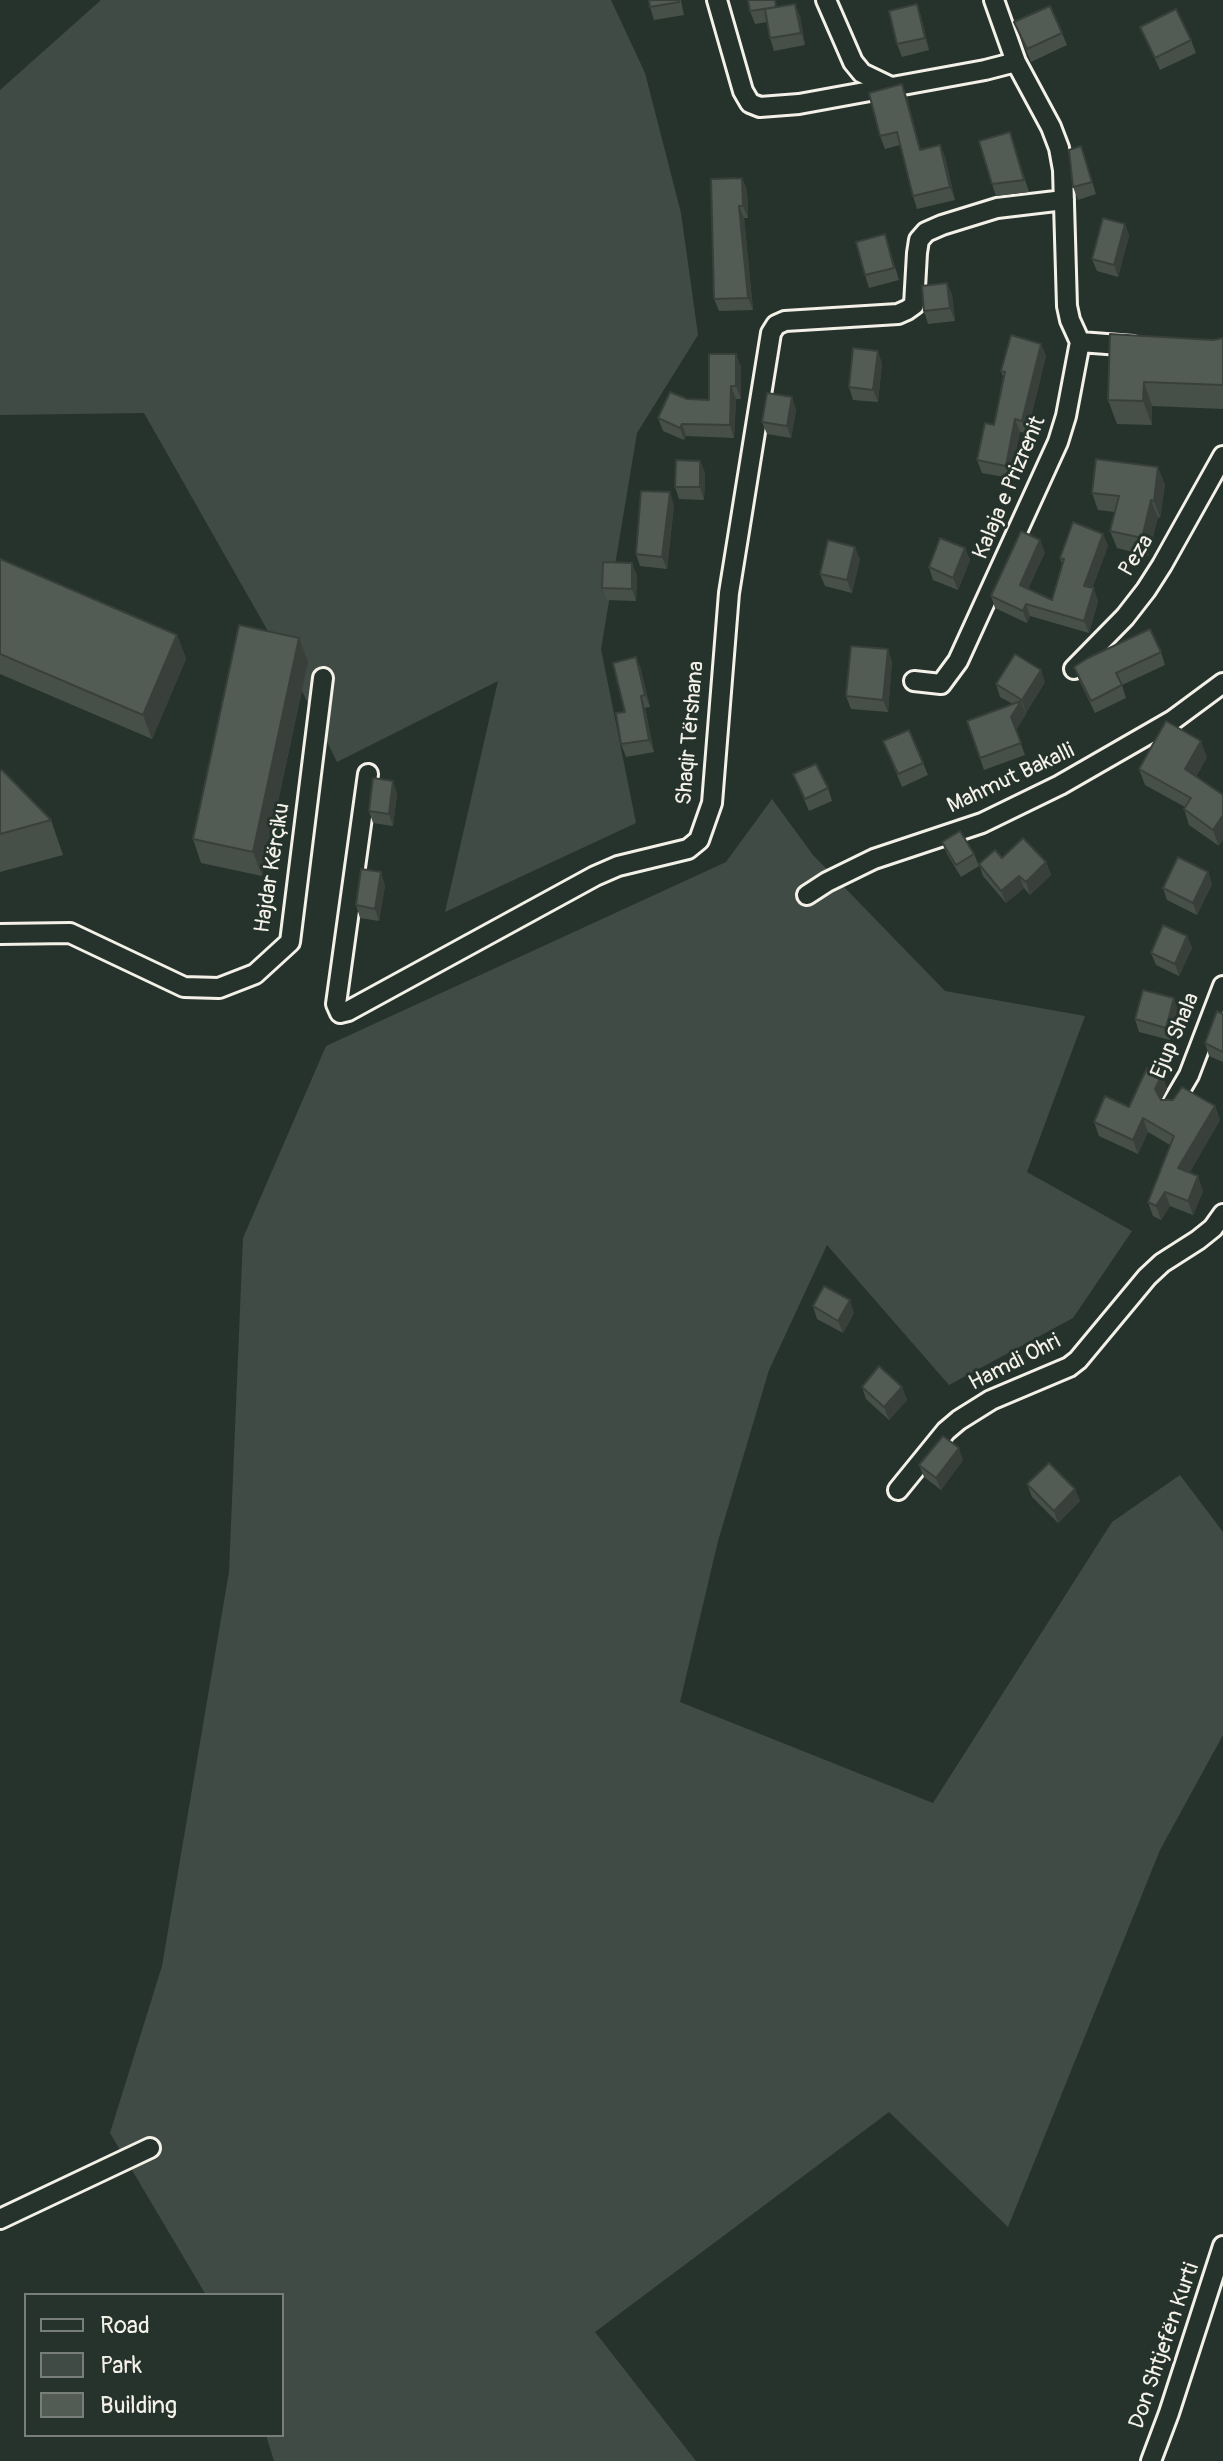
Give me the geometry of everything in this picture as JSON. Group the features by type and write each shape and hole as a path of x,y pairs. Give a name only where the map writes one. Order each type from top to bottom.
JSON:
{"street":[{"path":"717,0 735,68 750,103 772,108 1016,62"},
{"path":"826,0 853,62 862,73 889,86"},
{"name":"Kalaja e Prizrenit","path":"914,681 941,684 958,661 1058,442 1080,342 1067,306 1063,170 1059,148 1016,62 998,1"},
{"name":"Shaqir Tërshana","path":"368,774 336,1004 340,1013 595,876 618,866 688,849 699,840 712,803 731,579 771,333 776,325 785,321 898,314 914,305 919,240 926,232 997,208 1064,200"},
{"path":"1080,342 1144,347"},
{"name":"Peza","path":"1074,669 1125,617 1146,590 1223,456"},
{"name":"Hajdar Kërçiku","path":"0,934 70,933 184,987 219,988 255,974 290,942 323,678"},
{"name":"Mahmut Bakalli","path":"807,895 874,859 982,823 1060,785 1173,720 1223,683"},
{"name":"Ejup Shala","path":"1172,1104 1189,1075 1223,986"},
{"name":"Hamdi Ohri","path":"898,1490 946,1431 959,1420 991,1400 1069,1367 1078,1360 1147,1277 1213,1228 1223,1214"},
{"path":"0,2219 150,2148"},
{"name":"Don Shtjefën Kurti","path":"1151,2461 1223,2246"}],"green space":[{"path":"101,0 611,0 645,73 681,213 698,335 637,433 601,649 636,823 445,912 498,681 337,762 302,691 144,413 0,415 0,90"},
{"path":"772,799 813,855 945,991 1085,1016 1027,1172 1132,1231 1073,1318 949,1385 827,1245 769,1370 718,1541 680,1702 933,1803 1112,1522 1180,1475 1223,1532 1223,1735 1160,1850 1008,2227 889,2112 595,2332 696,2461 274,2461 267,2437 284,2437 284,2293 205,2293 110,2133 162,1966 229,1572 243,1238 326,1046 726,862"}],"building":[{"path":"649,0 679,0 679,2 650,7"},
{"path":"748,0 775,0 776,7 750,11"},
{"path":"795,4 801,33 770,38 765,9"},
{"path":"917,4 925,38 897,44 889,11"},
{"path":"1050,6 1062,33 1027,49 1014,22"},
{"path":"1176,9 1191,40 1155,58 1140,27"},
{"path":"902,84 920,150 940,145 950,187 913,196 897,132 880,136 869,93"},
{"path":"1010,132 1024,180 992,184 979,141"},
{"path":"1081,146 1092,182 1073,187 1069,150"},
{"path":"742,178 743,206 739,206 748,298 714,299 711,179"},
{"path":"1103,218 1125,224 1114,265 1092,259"},
{"path":"885,234 894,268 865,275 856,242"},
{"path":"947,283 950,308 924,311 922,286"},
{"path":"1110,334 1223,338 1223,385 1144,382 1143,401 1108,400"},
{"path":"1011,335 1041,344 1022,421 1015,419 1006,466 977,460 985,423 994,425 1005,372 1001,371"},
{"path":"853,348 878,351 873,390 849,387"},
{"path":"709,354 736,354 736,386 731,386 730,425 682,424 680,428 658,418 670,392 687,399 709,400"},
{"path":"767,393 792,397 787,426 762,422"},
{"path":"1096,459 1158,467 1154,501 1151,500 1142,538 1110,531 1119,496 1092,493"},
{"path":"676,460 700,461 700,487 675,487"},
{"path":"641,491 670,492 662,557 636,554"},
{"path":"1073,522 1103,534 1084,586 1094,588 1084,621 1026,604 1023,611 991,596 1021,531 1040,540 1020,585 1052,600 1064,559 1060,558"},
{"path":"940,538 965,548 953,578 929,567"},
{"path":"828,540 855,547 847,580 820,574"},
{"path":"0,559 177,635 143,715 0,654"},
{"path":"603,562 632,563 632,589 602,588"},
{"path":"239,625 299,638 253,852 193,839"},
{"path":"1150,629 1161,652 1116,673 1122,685 1091,701 1074,667"},
{"path":"851,646 888,649 883,700 846,696"},
{"path":"1015,654 1041,670 1022,700 996,684"},
{"path":"636,657 645,695 641,696 649,740 621,744 616,713 625,712 613,663"},
{"path":"1021,701 1011,717 1021,743 980,758 967,721"},
{"path":"1166,721 1201,741 1185,769 1223,795 1223,815 1213,830 1184,809 1191,798 1139,769"},
{"path":"909,730 923,763 898,774 883,741"},
{"path":"816,764 828,788 805,799 793,774"},
{"path":"2,770 51,820 0,834"},
{"path":"373,778 393,781 389,814 369,811"},
{"path":"960,831 974,854 956,865 942,842"},
{"path":"1023,838 1046,862 1026,882 1019,876 1001,891 979,864 995,850 1002,858"},
{"path":"1178,857 1208,872 1193,903 1163,888"},
{"path":"361,869 381,872 375,909 356,905"},
{"path":"1163,925 1187,936 1175,964 1151,953"},
{"path":"1143,990 1174,998 1166,1028 1135,1019"},
{"path":"1217,1011 1223,1014 1223,1052 1205,1043"},
{"path":"1147,1068 1162,1075 1155,1089 1161,1100 1173,1100 1182,1087 1215,1106 1178,1168 1198,1176 1188,1201 1165,1192 1156,1206 1148,1202 1174,1136 1143,1118 1133,1140 1094,1122 1105,1096 1129,1107"},
{"path":"824,1286 850,1300 838,1321 813,1306"},
{"path":"879,1366 902,1387 884,1407 862,1387"},
{"path":"943,1436 959,1448 936,1478 919,1465"},
{"path":"1049,1463 1075,1489 1054,1511 1027,1484"}]}
